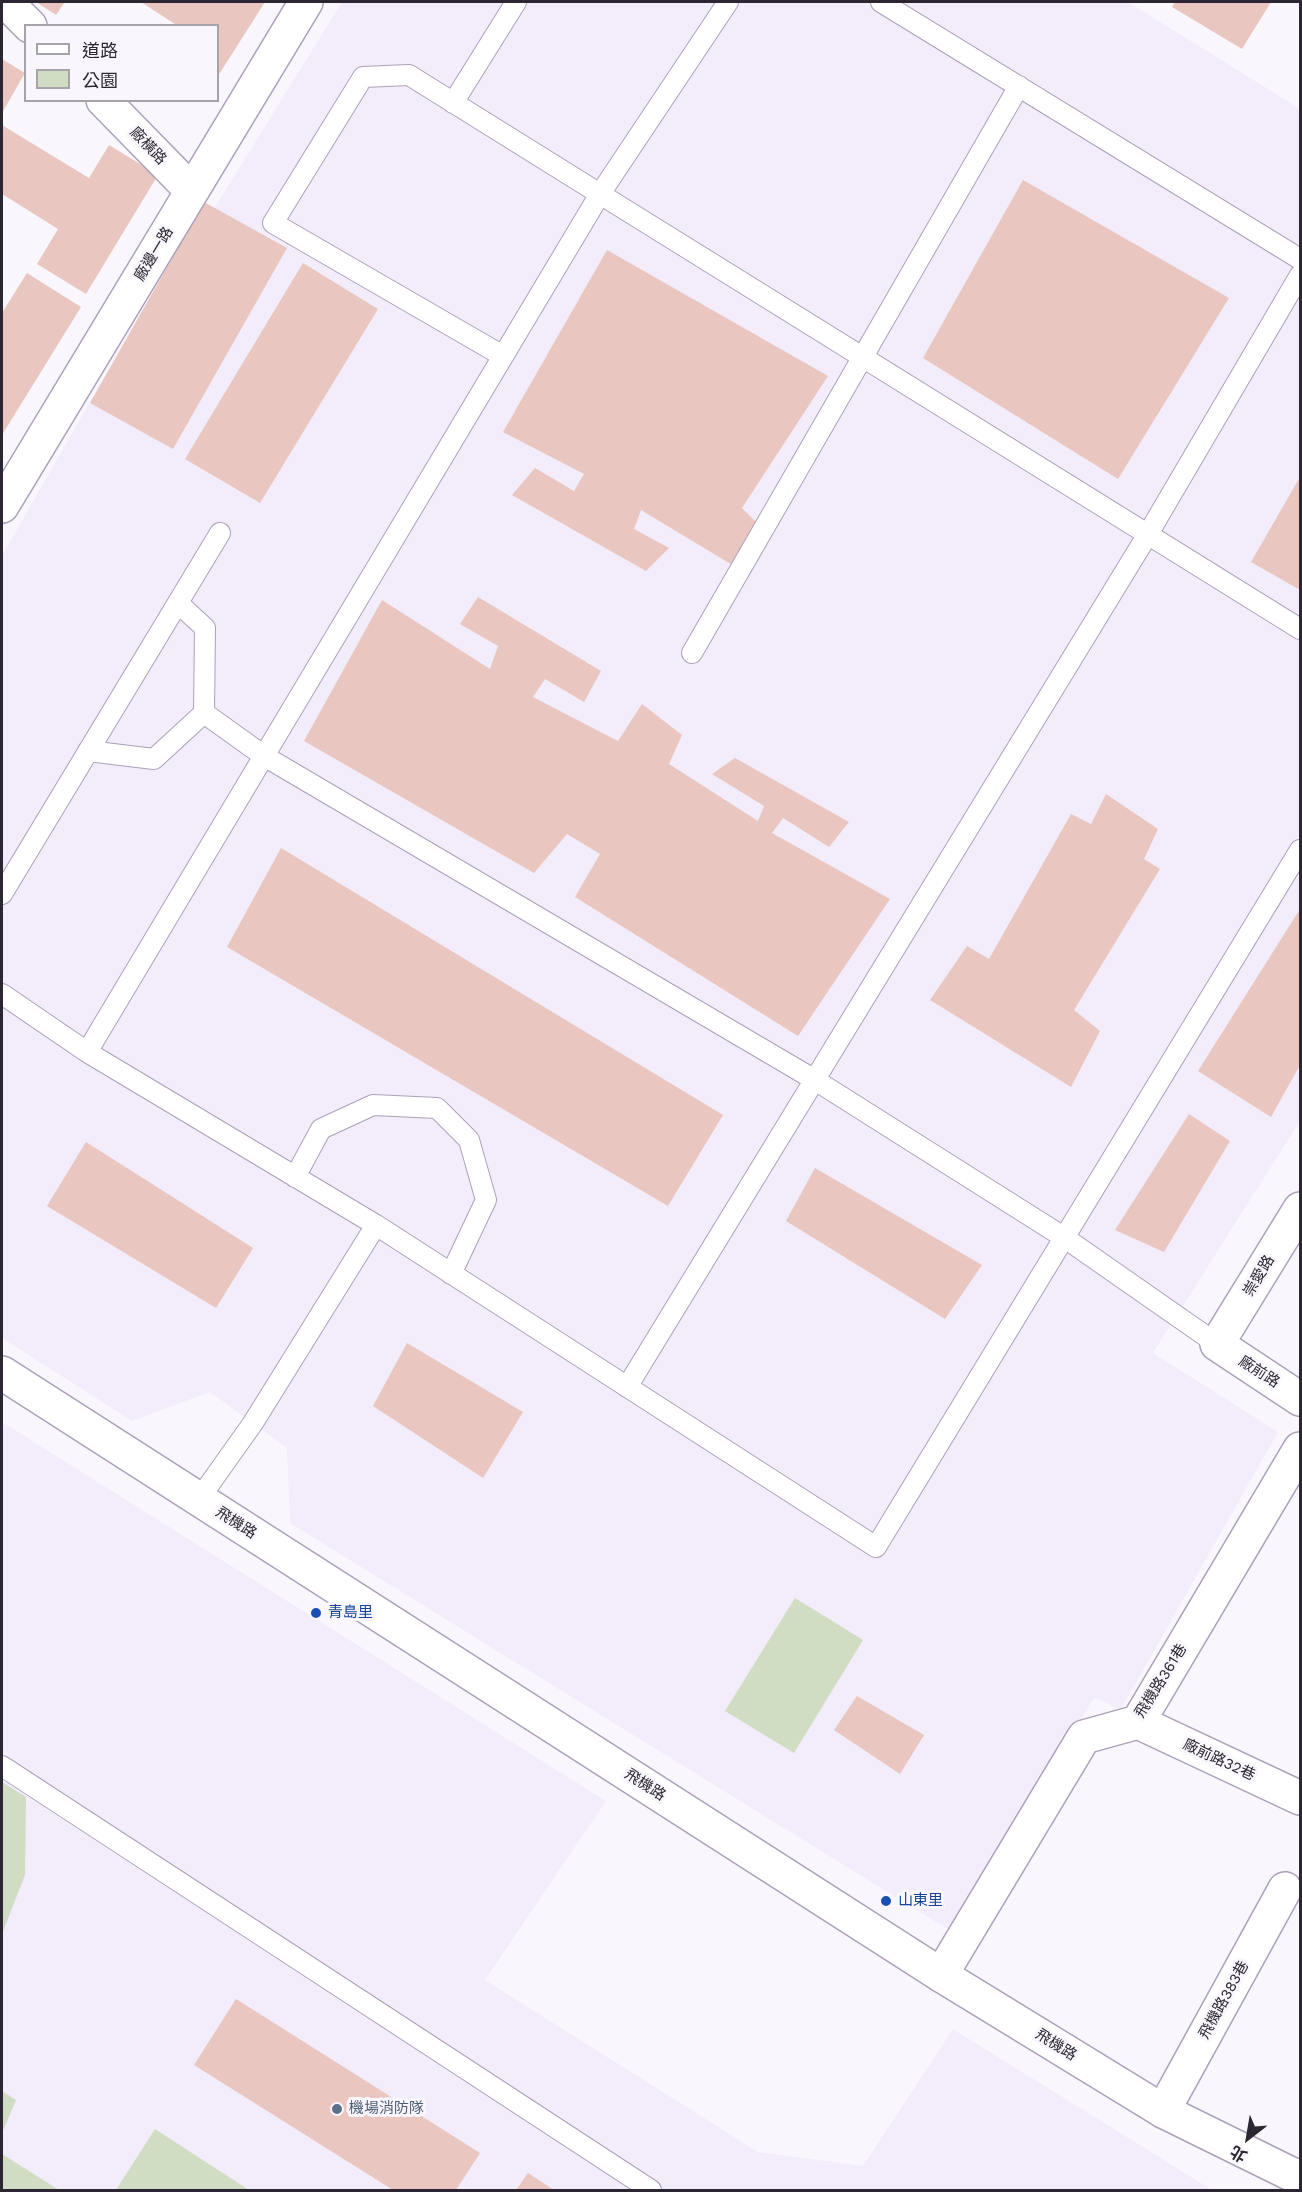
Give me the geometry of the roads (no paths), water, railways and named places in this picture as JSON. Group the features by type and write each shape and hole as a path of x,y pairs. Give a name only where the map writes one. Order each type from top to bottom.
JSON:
{"street":[{"path":"6,2 28,24"},
{"name":"廠邊一路","path":"2,506 306,2"},
{"name":"廠橫路","path":"105,102 192,191"},
{"name":"崇愛路","path":"1217,1344 1300,1209"},
{"name":"廠前路","path":"1217,1344 1300,1399"},
{"name":"飛機路","path":"2,1373 942,1975 1163,2111 1291,2174 1300,2176"},
{"name":"飛機路361巷","path":"942,1975 1084,1737 1138,1722 1300,1449"},
{"name":"廠前路32巷","path":"1138,1722 1300,1798"},
{"name":"飛機路383巷","path":"1163,2111 1285,1889"}],"lane":[{"path":"453,103 516,2"},
{"path":"87,1052 600,194 728,2"},
{"path":"881,2 1300,259"},
{"path":"503,356 273,223 363,77 410,75 1300,629"},
{"path":"692,653 1019,86"},
{"path":"627,1387 1148,534 1300,275"},
{"path":"2,894 220,532"},
{"path":"88,751 154,759 204,713 204,628 178,603"},
{"path":"204,713 264,756 815,1080 1065,1238 1217,1344"},
{"path":"2,994 87,1052 376,1225 876,1547 1300,850"},
{"path":"295,1177 321,1129 374,1105 437,1108 469,1140 486,1200 451,1274"},
{"path":"199,1499 253,1423 376,1225"},
{"path":"2,1766 651,2190"}],"place":[{"name":"青島里","path":"316,1613"},
{"name":"山東里","path":"886,1901"},
{"name":"機場消防隊","path":"337,2109"}]}
